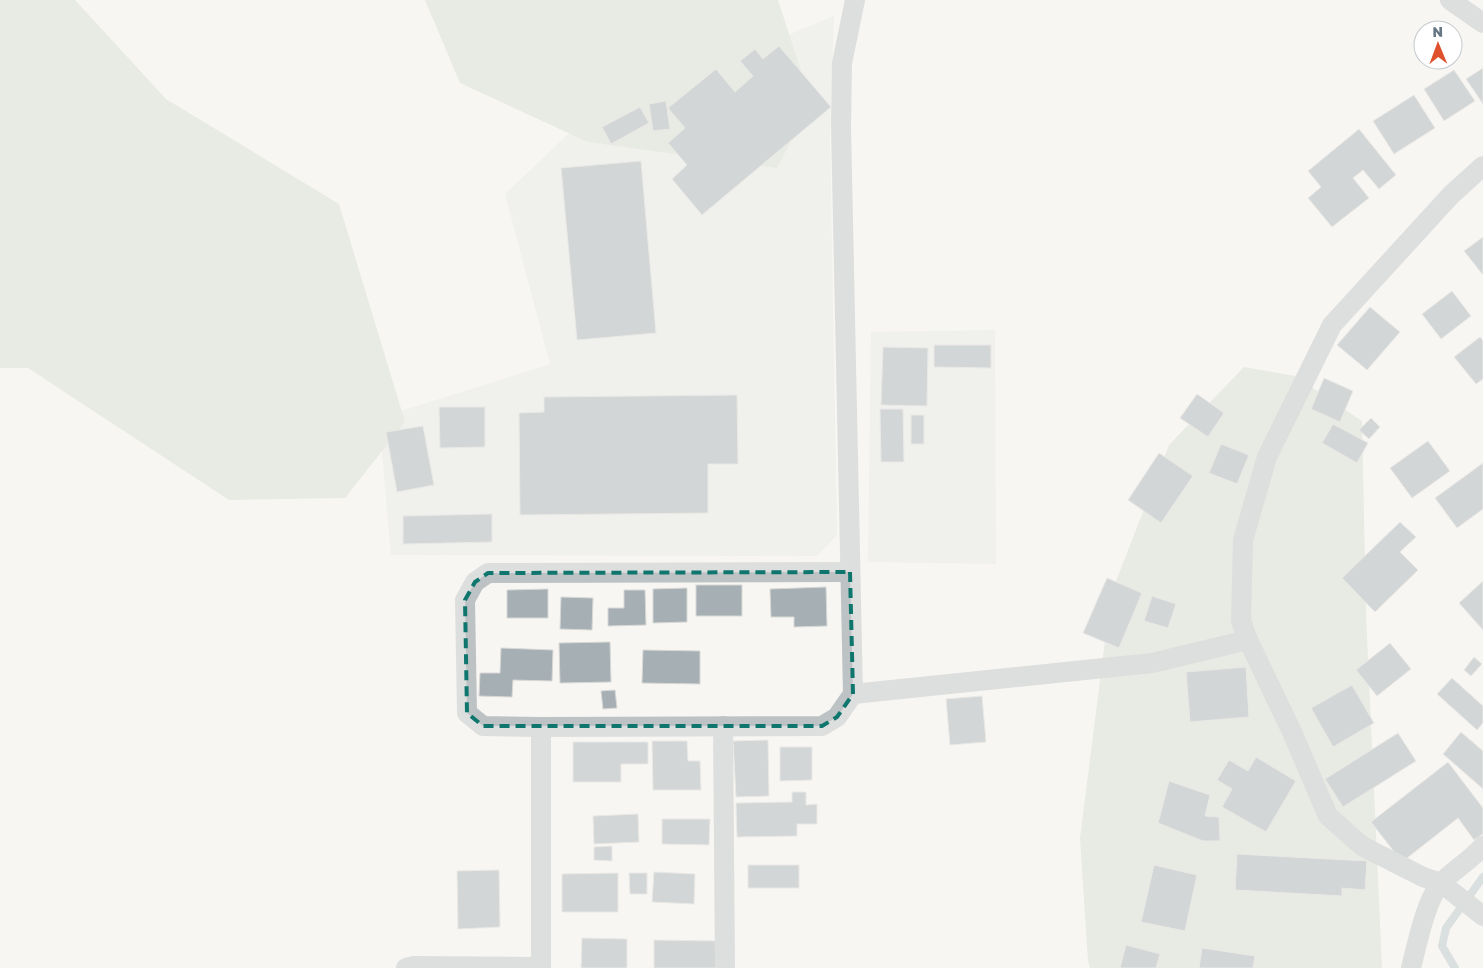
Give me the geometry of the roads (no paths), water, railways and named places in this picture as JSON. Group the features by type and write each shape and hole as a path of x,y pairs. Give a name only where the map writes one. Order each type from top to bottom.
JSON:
{"street":[{"path":"850,572 488,573 475,582 465,600 467,713 483,726 822,726 837,717 853,694 841,127 842,63 855,0"},
{"path":"1450,0 1483,23"},
{"path":"1483,166 1451,195 1332,325 1267,457 1243,540 1241,621 1328,816 1362,846 1449,888 1483,916"},
{"path":"853,694 1152,663 1248,640"},
{"path":"723,726 725,968"},
{"path":"406,968 414,966 541,967 540,727"},
{"path":"1411,968 1430,902 1449,888 1483,846"}],"waterway":[{"path":"1455,968 1442,946 1446,928 1483,877"}]}
